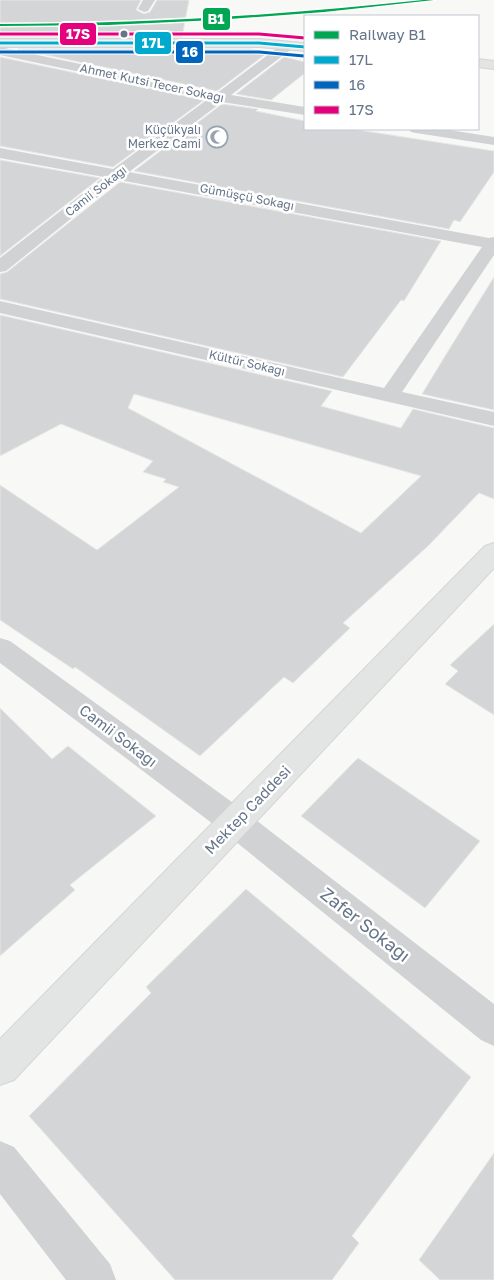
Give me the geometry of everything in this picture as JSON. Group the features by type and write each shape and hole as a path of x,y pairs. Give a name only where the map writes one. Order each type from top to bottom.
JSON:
{"main road":[{"path":"0,37 273,38 304,41"},
{"path":"0,43 250,43 304,47"},
{"path":"479,55 494,57"},
{"path":"479,63 494,65"},
{"name":"Mektep Caddesi","path":"0,1066 236,823 494,552"}],"street":[{"name":"Camii Sokağı","path":"0,267 118,173 289,45"},
{"name":"Ahmet Kutsi Tecer Sokağı","path":"0,51 218,98 304,111"},
{"path":"422,130 494,141"},
{"name":"Gümüşçü Sokağı","path":"0,153 494,243"},
{"path":"389,395 494,243"},
{"name":"Kültür Sokağı","path":"0,307 494,419"},
{"name":"Camii Sokağı","path":"0,648 236,823"},
{"name":"Zafer Sokağı","path":"236,823 494,1028"},
{"path":"0,1161 94,1280"}],"building":[{"path":"0,0 141,0 136,10 144,14 150,12 157,0 189,0 182,37 0,37"},
{"path":"18,49 251,49 267,53 217,91"},
{"path":"0,57 204,100 113,167 0,146"},
{"path":"284,57 304,62 304,74 271,100 236,94"},
{"path":"222,104 258,109 256,111 304,121 304,130 358,130 494,151 494,172 460,222 454,220 449,229 134,171"},
{"path":"0,160 100,178 0,256"},
{"path":"120,182 441,241 404,301 401,300 343,377 0,299 0,274 7,272"},
{"path":"494,277 494,410 422,394 450,348"},
{"path":"0,315 332,391 321,406 401,428 413,409 494,428 494,499 479,493 428,546 343,623 350,628 293,683 284,677 200,756 75,667 73,669 0,620 0,485 97,550 179,487 163,482 166,479 143,472 153,461 61,424 0,456","holes":["134,394 421,476 361,533 128,408"]},
{"path":"494,624 494,715 445,684 458,671 450,665"},
{"path":"0,708 52,759 68,746 156,816 70,885 75,890 0,956"},
{"path":"358,758 480,841 425,908 301,816"},
{"path":"246,889 471,1077 352,1236 359,1243 332,1280 175,1280 29,1116 151,993 146,987"},
{"path":"494,1153 494,1280 440,1280 419,1260"}],"rail line":[{"name":"B1","path":"0,25 108,24 216,19 432,0"}],"transit line":[{"name":"17S","path":"0,34 259,34 304,38"},
{"name":"17L","path":"0,43 259,43 304,47"},
{"name":"16","path":"0,52 259,52 304,56"}],"place":[{"name":"Küçükyalı Merkez Cami","path":"217,137"}]}
